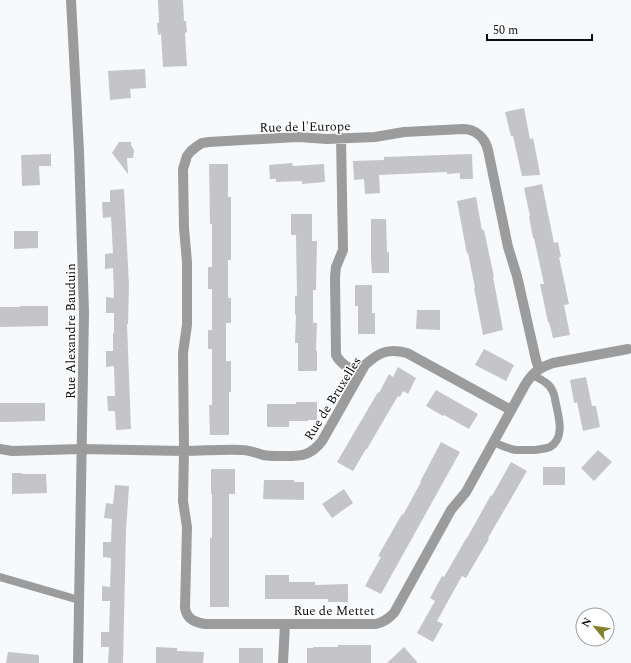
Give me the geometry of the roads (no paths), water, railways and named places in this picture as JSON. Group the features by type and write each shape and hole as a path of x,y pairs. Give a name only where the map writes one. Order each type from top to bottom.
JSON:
{"street":[{"name":"Rue Alexandre Bauduin","path":"71,0 79,151 84,294 78,663"},
{"name":"Rue de l'Europe","path":"184,451 183,353 188,325 183,170 187,156 202,143 298,138 327,139 375,137 404,132 464,128 473,131 483,139 488,150 508,246 517,276 536,360 536,372"},
{"path":"341,138 343,250 336,267 335,277 336,355 338,360 360,374"},
{"path":"536,372 553,363 628,349"},
{"name":"Rue de Bruxelles","path":"184,451 241,450 270,456 294,456 307,454 318,447 322,441 365,365 375,356 388,351 401,352 416,358 511,410"},
{"name":"Rue de Mettet","path":"184,451 184,501 187,527 185,602 186,613 192,620 205,624 368,625 382,623 394,613 451,510 466,492 528,380 536,372"},
{"path":"0,449 12,451 82,449 184,451"},
{"path":"283,663 285,624"}],"lane":[{"path":"493,442 516,450 542,449 548,448 554,444 558,438 560,424 553,392 550,386 536,372"},
{"path":"0,577 79,600"}]}
